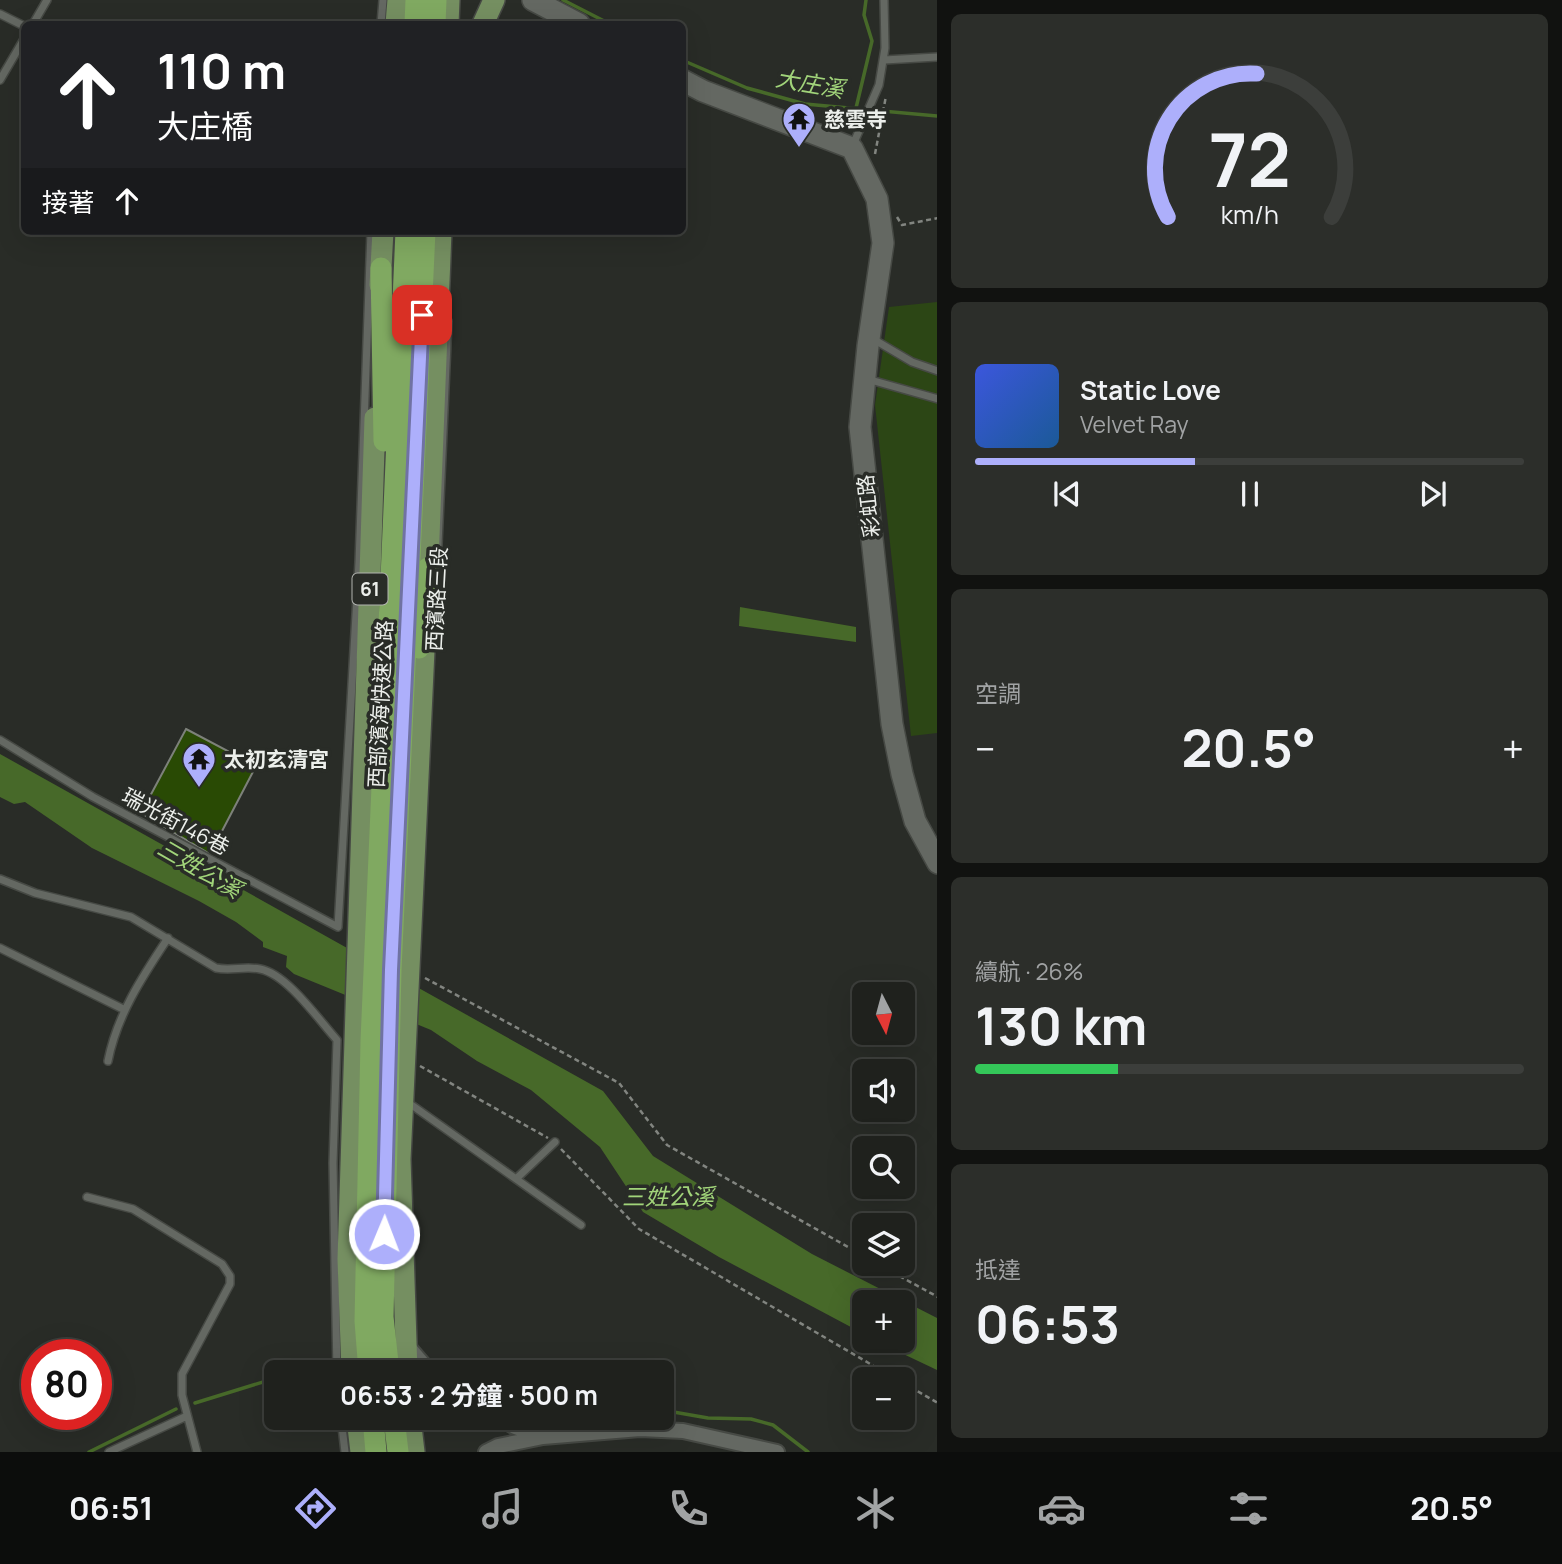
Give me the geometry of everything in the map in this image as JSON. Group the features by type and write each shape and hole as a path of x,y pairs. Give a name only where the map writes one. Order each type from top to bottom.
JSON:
{"highway":[{"path":"415,21 416,0"},
{"path":"435,21 436,0"},
{"name":"西部濱海快速公路","path":"390,965 388,637 406,235"},
{"name":"西部濱海快速公路","path":"390,965 398,845 425,235"},
{"path":"380,268 388,637"},
{"path":"398,845 428,568"},
{"name":"61","path":"368,1360 365,1321 372,1027 390,965"},
{"name":"61","path":"372,1027 383,1317 388,1360"},
{"path":"363,1430 376,1452"},
{"path":"395,1430 398,1452"}],"main road":[{"path":"396,21 398,0"},
{"path":"448,21 449,0"},
{"path":"484,21 494,0"},
{"name":"61","path":"383,235 380,268 390,965 411,1062 400,1159 406,1360"},
{"name":"西濱路三段","path":"390,965 428,568 441,235"},
{"name":"61","path":"352,1360 348,1259 372,1027 390,965"},
{"path":"351,1451 355,1430"},
{"path":"411,1430 414,1452"}],"street":[{"path":"533,0 573,21"},
{"path":"686,82 852,148"},
{"name":"彩虹路","path":"852,148 877,199 883,243 869,337 860,427 892,724 915,821 937,863"},
{"path":"405,1332 422,1360"},
{"path":"486,1452 498,1446 543,1437 640,1429 683,1431 777,1452"},
{"path":"523,1430 543,1437"}],"lane":[{"path":"35,21 47,0"},
{"path":"381,21 383,0"},
{"path":"491,21 501,0"},
{"path":"852,148 879,85 884,60 884,0"},
{"path":"0,13 21,24"},
{"path":"0,80 21,45"},
{"path":"884,60 937,57"},
{"name":"瑞光街146巷","path":"0,740 93,797 338,927 359,562 371,235"},
{"path":"449,272 450,235"},
{"name":"西濱路三段","path":"390,965 448,312"},
{"path":"869,337 912,362 937,371"},
{"path":"864,378 937,398"},
{"path":"0,878 35,893 131,917 216,968 264,969 281,979 337,1040 333,1163 337,1360"},
{"path":"108,1061 113,1033 141,978 168,938"},
{"path":"0,947 125,1010"},
{"path":"412,1119 413,1105 582,1225"},
{"path":"517,1178 555,1142"},
{"path":"405,1332 409,1312 407,1254 410,1161"},
{"path":"88,1197 133,1209 222,1264 230,1276 230,1284 182,1374 182,1395 197,1452"},
{"path":"109,1452 187,1416"}],"path":[{"path":"876,163 874,149 886,95"},
{"path":"895,214 902,225 937,218"},
{"path":"390,965 420,975 619,1083 667,1144 852,1249"},
{"path":"411,1062 555,1142 639,1229 875,1367"},
{"path":"899,1276 937,1297"},
{"path":"915,1390 937,1403"}],"shaded area":[{"path":"937,302 937,733 911,736 875,405 889,307"}],"water":[{"path":"740,607 856,627 856,642 739,626"},
{"name":"三姓公溪","path":"0,754 603,1091 653,1156 812,1254 882,1290 852,1290 852,1328 719,1257 643,1212 600,1147 531,1090 477,1061 431,1030 294,974 286,967 287,956 263,947 263,942 236,922 92,848 25,802 14,804 0,797"},
{"name":"三姓公溪","path":"915,1307 937,1318 937,1370 901,1353 915,1353"}],"building":[{"name":"太初玄清宮","path":"186,729 256,766 210,854 141,813"}],"waterway":[{"name":"大庄溪","path":"563,0 604,21"},
{"path":"856,108 872,41 864,15 866,0"},
{"name":"大庄溪","path":"686,62 747,88 805,104 937,116"},
{"path":"195,1403 264,1382"},
{"path":"89,1452 176,1409"},
{"path":"674,1412 708,1418 751,1419 773,1425 808,1452"}],"place":[{"name":"慈雲寺","path":"799,149"},
{"name":"太初玄清宮","path":"199,789"}],"route":[{"path":"384,1234 391,970 422,315"}]}
